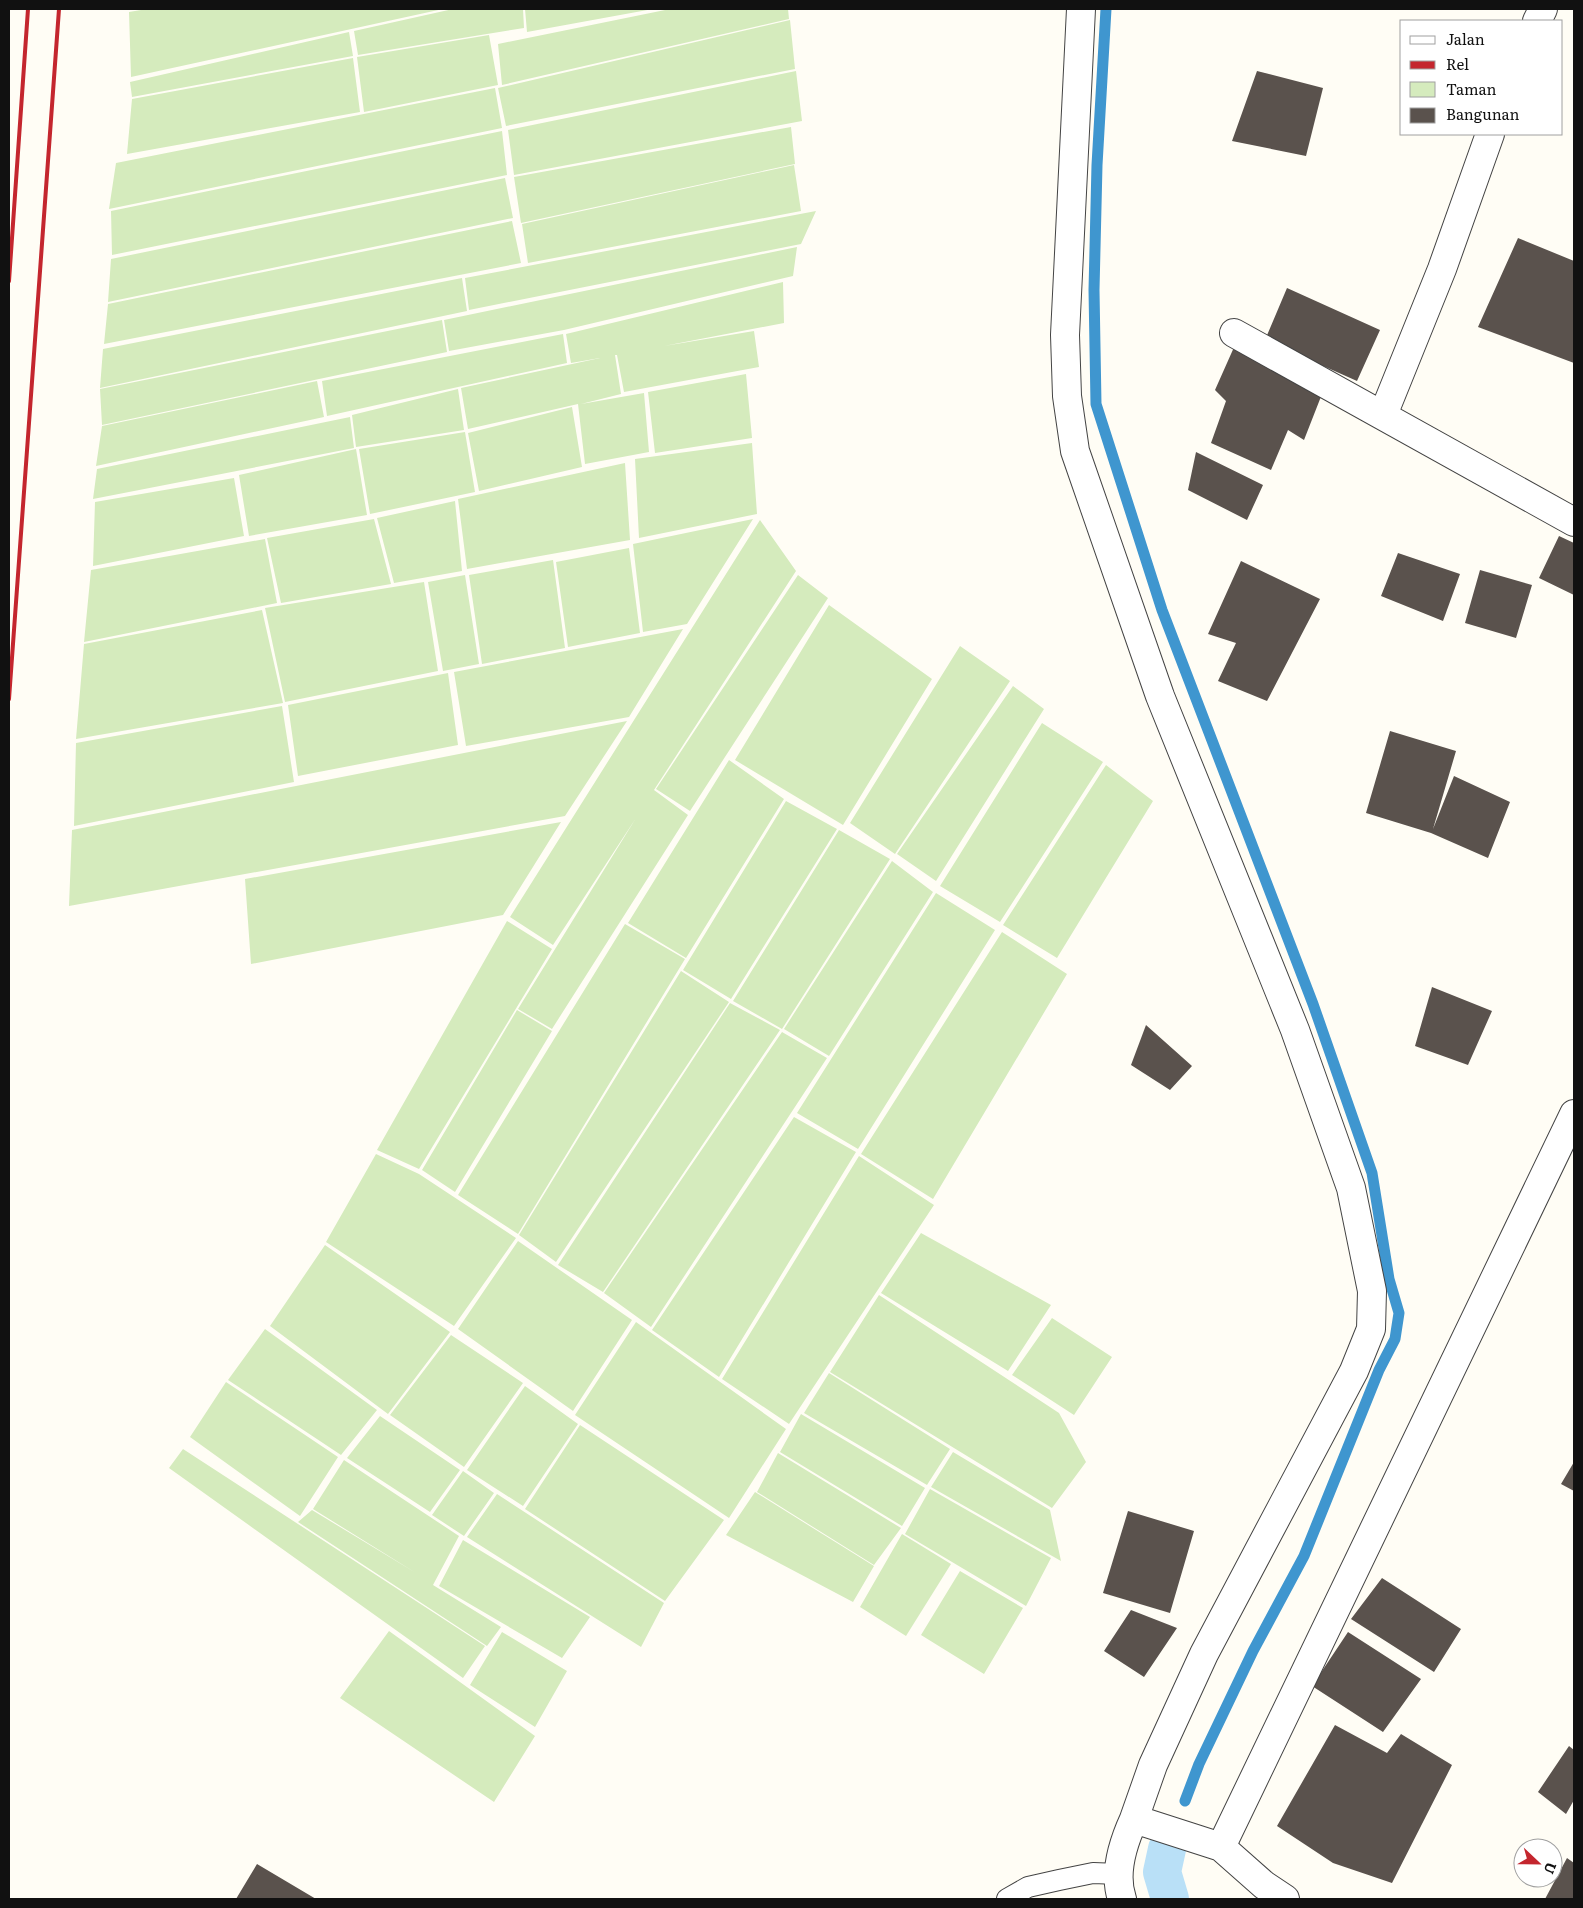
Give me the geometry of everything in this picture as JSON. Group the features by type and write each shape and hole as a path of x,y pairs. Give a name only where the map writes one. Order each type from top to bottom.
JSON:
{"street":[{"path":"1081,9 1065,335 1067,396 1075,451 1160,696 1295,1030 1350,1188 1372,1291 1371,1329 1354,1372 1204,1654 1153,1765 1126,1837 1120,1859 1121,1887"},
{"path":"1383,416 1442,268 1490,135"},
{"path":"1234,332 1574,522"},
{"path":"1221,1847 1574,1114"},
{"path":"1134,1819 1221,1847 1264,1885 1285,1899"}],"lane":[{"path":"1007,1899 1028,1887 1093,1873 1121,1887"}],"green space":[{"path":"147,9 443,9 131,77 129,12"},
{"path":"453,9 523,9 524,28 358,55 354,31"},
{"path":"525,9 653,9 527,32"},
{"path":"670,9 788,9 789,19 502,85 498,44"},
{"path":"790,20 795,69 506,126 498,88"},
{"path":"349,32 353,56 132,97 130,82"},
{"path":"489,35 498,85 364,112 357,57"},
{"path":"353,58 360,112 127,154 132,99"},
{"path":"796,71 802,121 514,175 508,130"},
{"path":"495,88 502,128 109,209 116,163"},
{"path":"791,127 795,164 521,223 514,177"},
{"path":"502,131 507,175 112,255 111,211"},
{"path":"794,165 801,211 528,263 522,224"},
{"path":"505,178 513,218 108,302 111,259"},
{"path":"816,211 801,244 469,310 465,278"},
{"path":"512,221 521,263 104,344 108,304"},
{"path":"797,247 793,276 564,330 449,351 444,320"},
{"path":"462,278 467,311 100,388 103,349"},
{"path":"783,282 784,323 664,346 754,331 759,367 624,392 617,355 615,355 621,394 581,404 644,393 649,452 585,464 578,404 468,429 461,388 600,358 571,363 566,334"},
{"path":"442,320 447,352 102,425 100,389"},
{"path":"563,334 567,363 327,416 322,381"},
{"path":"746,374 752,438 655,453 648,392"},
{"path":"317,381 324,417 96,466 102,426"},
{"path":"458,389 464,430 356,447 352,415"},
{"path":"572,407 582,467 479,491 468,433"},
{"path":"350,417 354,448 93,499 97,469"},
{"path":"465,432 475,492 370,514 359,449"},
{"path":"752,443 757,514 639,538 635,459"},
{"path":"356,449 367,515 249,536 239,475"},
{"path":"625,463 630,540 467,569 458,499"},
{"path":"234,478 244,536 93,566 95,502"},
{"path":"455,501 462,571 394,583 377,518"},
{"path":"374,519 391,584 281,603 267,538"},
{"path":"753,519 687,624 643,632 633,544"},
{"path":"760,520 796,571 654,790 688,815 552,1029 518,1009 636,818 553,945 510,917"},
{"path":"265,539 277,603 84,642 91,570"},
{"path":"629,548 640,633 568,647 556,562"},
{"path":"553,560 565,648 482,664 469,575"},
{"path":"465,575 479,664 443,671 428,582"},
{"path":"798,575 828,598 690,811 656,789"},
{"path":"424,582 438,671 285,702 265,608"},
{"path":"829,605 932,679 843,825 735,760"},
{"path":"262,610 283,703 76,739 84,644"},
{"path":"683,629 629,717 466,746 454,672"},
{"path":"960,646 1010,681 895,854 850,823"},
{"path":"448,673 458,745 298,776 288,705"},
{"path":"1013,686 1044,709 936,881 897,854"},
{"path":"282,706 294,782 74,826 76,743"},
{"path":"627,721 565,816 69,906 72,830"},
{"path":"1042,723 1103,762 1000,922 940,886"},
{"path":"729,760 784,799 686,958 628,923"},
{"path":"1106,765 1153,801 1057,958 1003,925"},
{"path":"786,801 837,829 731,999 683,970"},
{"path":"561,822 503,915 251,964 245,879"},
{"path":"839,830 890,859 782,1029 733,1001"},
{"path":"892,861 933,892 829,1056 784,1029"},
{"path":"936,893 995,930 858,1149 797,1113"},
{"path":"507,921 552,949 419,1169 377,1150"},
{"path":"625,924 685,959 518,1234 458,1195"},
{"path":"1002,932 1067,974 933,1199 861,1154"},
{"path":"681,971 729,1002 556,1262 519,1235"},
{"path":"730,1003 780,1030 603,1292 558,1265"},
{"path":"517,1010 552,1031 455,1192 422,1170"},
{"path":"782,1032 827,1058 651,1327 604,1293"},
{"path":"794,1117 856,1152 719,1377 652,1330"},
{"path":"376,1154 419,1174 516,1238 454,1326 326,1242"},
{"path":"859,1156 934,1205 789,1424 722,1379"},
{"path":"921,1233 1051,1305 1008,1371 881,1293"},
{"path":"518,1241 632,1320 573,1411 458,1329"},
{"path":"325,1245 450,1332 388,1414 270,1326"},
{"path":"879,1295 1059,1413 1086,1462 1052,1508 830,1372"},
{"path":"1052,1318 1112,1357 1074,1415 1012,1375"},
{"path":"636,1322 786,1429 729,1518 575,1415"},
{"path":"265,1329 377,1410 341,1455 228,1380"},
{"path":"451,1335 523,1383 464,1467 390,1415"},
{"path":"829,1373 950,1449 927,1485 804,1413"},
{"path":"226,1382 338,1457 300,1516 190,1437"},
{"path":"525,1386 578,1424 523,1506 467,1470"},
{"path":"801,1414 925,1488 902,1526 780,1452"},
{"path":"380,1416 460,1470 430,1512 347,1458"},
{"path":"580,1425 724,1520 665,1601 525,1509"},
{"path":"183,1449 485,1646 463,1678 169,1468"},
{"path":"953,1452 1050,1510 1061,1561 931,1487"},
{"path":"778,1453 901,1528 874,1565 757,1492"},
{"path":"344,1460 459,1536 433,1585 501,1627 487,1646 298,1522 312,1510 416,1573 313,1509"},
{"path":"463,1471 494,1493 464,1536 432,1515"},
{"path":"930,1489 1051,1558 1026,1606 905,1534"},
{"path":"755,1492 874,1566 853,1602 726,1535"},
{"path":"497,1494 664,1603 641,1647 467,1537"},
{"path":"902,1534 951,1564 906,1636 860,1607"},
{"path":"463,1540 590,1617 562,1658 439,1586"},
{"path":"960,1571 1023,1608 984,1674 921,1635"},
{"path":"389,1631 535,1736 494,1802 340,1698"},
{"path":"502,1632 567,1671 535,1727 470,1685"}],"building":[{"path":"1257,71 1323,88 1306,156 1232,141"},
{"path":"1518,238 1574,261 1574,363 1478,327"},
{"path":"1287,288 1380,330 1357,381 1265,340"},
{"path":"1235,345 1322,394 1304,440 1288,430 1271,470 1211,443 1226,401 1215,390"},
{"path":"1196,452 1263,485 1247,520 1188,490"},
{"path":"1559,536 1574,543 1574,595 1539,578"},
{"path":"1398,553 1460,574 1443,621 1381,596"},
{"path":"1241,561 1320,599 1267,701 1218,681 1236,643 1208,634"},
{"path":"1480,570 1532,585 1516,638 1465,623"},
{"path":"1390,731 1456,751 1433,829 1454,776 1510,802 1488,858 1431,833 1366,813"},
{"path":"1432,987 1492,1011 1468,1065 1415,1046"},
{"path":"1146,1025 1192,1066 1170,1090 1131,1065"},
{"path":"1574,1462 1574,1491 1561,1484"},
{"path":"1128,1511 1194,1531 1170,1613 1103,1593"},
{"path":"1382,1578 1461,1629 1434,1672 1351,1619"},
{"path":"1131,1610 1177,1628 1144,1677 1104,1651"},
{"path":"1348,1632 1421,1679 1383,1732 1312,1686"},
{"path":"1335,1725 1387,1753 1401,1734 1452,1765 1392,1883 1333,1863 1277,1826"},
{"path":"1569,1746 1574,1750 1574,1800 1566,1814 1538,1792"},
{"path":"1567,1858 1574,1863 1574,1899 1545,1899 1551,1888 1563,1888 1563,1865"},
{"path":"257,1864 316,1899 236,1899"}],"waterway":[{"path":"1106,9 1097,165 1094,290 1096,404 1162,610 1313,1004 1372,1173 1389,1279 1399,1313 1395,1339 1379,1370 1304,1556 1253,1651 1199,1764 1185,1801"},
{"path":"1167,1849 1162,1872 1170,1899"}],"railway":[{"path":"9,281 28,9"},
{"path":"9,699 59,9"}]}
